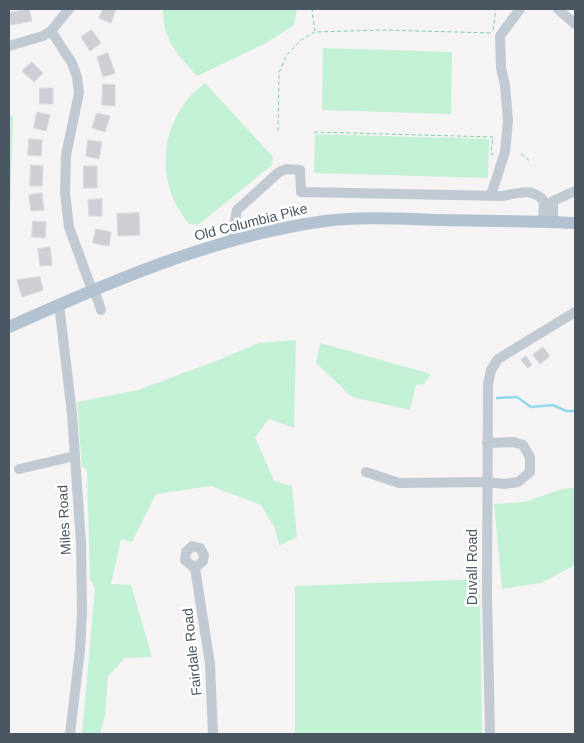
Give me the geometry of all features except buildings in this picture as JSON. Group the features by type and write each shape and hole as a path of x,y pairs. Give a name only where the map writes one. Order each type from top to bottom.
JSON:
{"main road":[{"name":"Old Columbia Pike","path":"9,327 146,268 231,242 302,225 327,221 376,218 575,223"}],"street":[{"path":"9,46 43,36 51,31 69,9"},
{"path":"492,195 505,152 508,121 506,85 501,68 500,36 520,9"},
{"path":"558,9 575,24"},
{"path":"51,31 72,63 77,77 79,93 66,155 65,194 69,227 101,310"},
{"path":"231,242 237,210 280,172 286,169 300,170 301,192 503,196 525,191 535,193 544,200 548,222"},
{"path":"548,222 553,201 575,191"},
{"path":"235,216 244,239"},
{"name":"Miles Road","path":"59,304 72,414 81,543 82,612 80,650 70,734"},
{"name":"Duvall Road","path":"490,734 487,596 488,384 491,370 498,359 575,312"},
{"path":"366,472 399,483 487,482 504,484 518,482 530,472 529,453 523,445 519,443 487,443"},
{"path":"19,469 75,456"},
{"name":"Fairdale Road","path":"195,568 210,664 213,734"}],"path":[{"path":"314,9 312,11 315,32"},
{"path":"278,131 280,73 286,56 301,40 315,32 384,30 493,33 496,9"},
{"path":"314,132 492,137 491,154 496,156"},
{"path":"521,154 531,162"}],"green space":[{"path":"163,9 297,9 294,25 264,44 197,76 172,46 165,29"},
{"path":"323,48 452,52 451,114 322,110"},
{"path":"205,83 273,157 272,165 198,225 189,224 178,209 173,198 168,182 166,150 169,135 182,106"},
{"path":"9,115 13,116 10,216 9,216"},
{"path":"315,134 489,139 488,178 314,173"},
{"path":"296,340 294,428 269,419 255,437 274,481 292,486 297,537 279,546 275,528 261,505 211,486 156,494 132,542 121,539 111,584 131,585 152,657 125,658 108,676 105,716 100,734 82,734 95,588 90,579 87,470 82,467 77,402 138,390 259,343"},
{"path":"320,343 431,374 424,384 416,385 410,410 352,397 316,363"},
{"path":"575,488 575,565 541,583 502,589 494,504 525,502 562,489"},
{"path":"480,579 482,734 295,734 295,586"}],"waterway":[{"path":"497,398 517,397 531,407 553,405 566,411 575,411"}]}
